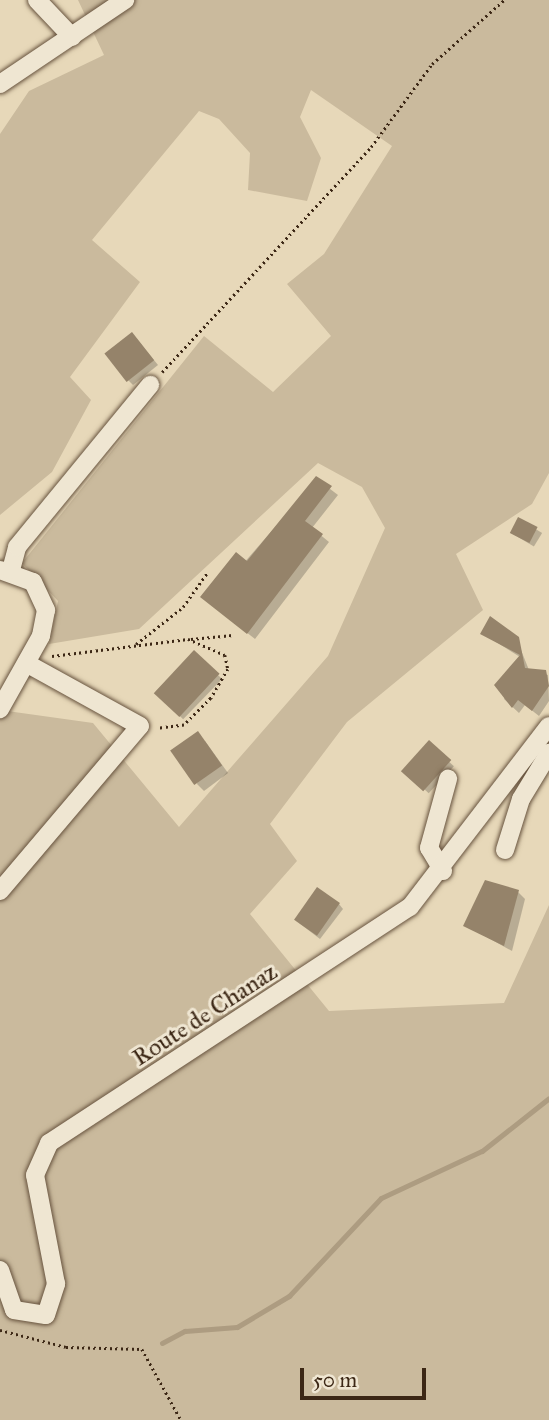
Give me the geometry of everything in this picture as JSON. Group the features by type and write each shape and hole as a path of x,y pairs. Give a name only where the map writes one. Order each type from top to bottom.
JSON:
{"street":[{"path":"37,0 72,37"},
{"path":"0,84 125,0"},
{"path":"0,709 46,624 45,600 33,582 6,570 17,547 150,385"},
{"path":"0,891 140,726 27,661"},
{"name":"Route de Chanaz","path":"0,1270 14,1310 46,1315 56,1284 34,1175 49,1143 260,1011 410,907 443,871 549,726"},
{"path":"505,850 521,799 549,753"},
{"path":"443,871 429,848 448,779"}],"path":[{"path":"150,385 371,147 432,64 503,0"},
{"path":"133,646 163,628 206,573"},
{"path":"27,661 233,635"},
{"path":"140,726 184,725 221,682 228,669 225,655 188,639"},
{"path":"0,1330 66,1347 142,1349 181,1420"}],"shaded area":[{"path":"78,0 549,0 549,473 532,504 456,554 483,610 347,722 270,824 297,861 250,914 329,1011 504,1003 549,905 549,1420 0,1420 0,710 93,723 179,827 328,656 385,528 362,487 318,463 139,629 49,644 58,601 22,563 204,336 273,392 331,336 287,284 324,254 392,146 311,90 300,117 321,158 307,201 248,190 250,153 219,119 199,111 92,240 140,282 70,377 91,400 52,472 0,515 0,134 29,91 104,55"}],"building":[{"path":"132,332 154,360 127,382 104,354"},
{"path":"316,476 332,486 305,521 323,534 247,634 200,597 236,552 247,561"},
{"path":"518,517 538,527 529,543 510,533"},
{"path":"490,616 519,637 525,668 546,670 549,686 532,711 518,700 512,708 494,685 520,655 480,634"},
{"path":"194,650 220,674 179,717 154,693"},
{"path":"198,731 222,765 194,785 170,751"},
{"path":"429,740 451,760 423,791 401,771"},
{"path":"485,880 519,890 504,946 463,926"},
{"path":"317,887 340,903 317,936 294,920"}],"waterway":[{"path":"162,1343 185,1331 237,1327 289,1296 381,1198 482,1151 549,1098"}]}
